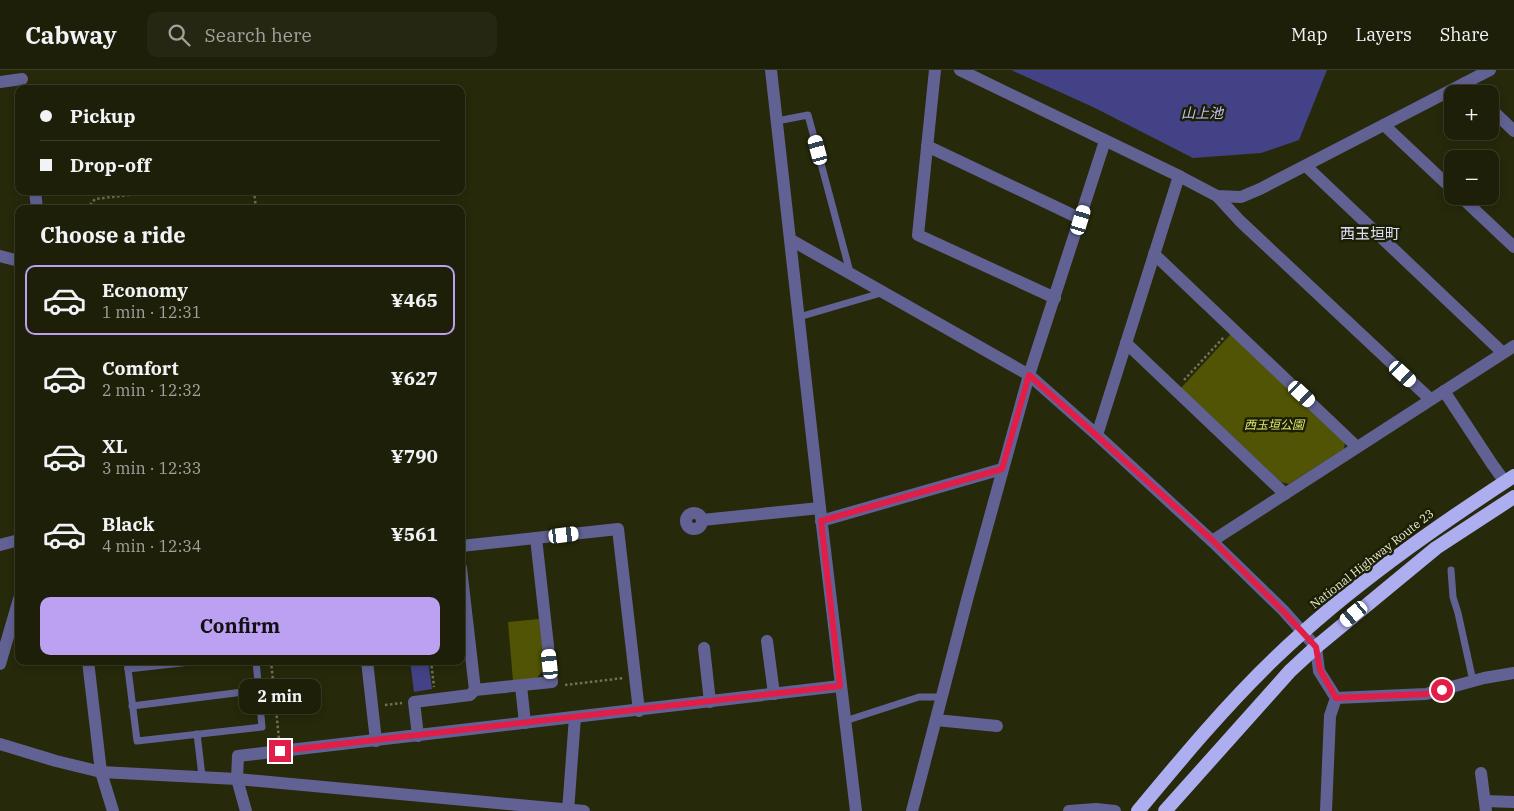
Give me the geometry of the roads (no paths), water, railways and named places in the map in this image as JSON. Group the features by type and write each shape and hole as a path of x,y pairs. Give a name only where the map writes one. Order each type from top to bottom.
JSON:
{"highway":[{"name":"National Highway Route 23","path":"1138,811 1198,739 1274,658 1302,633 1399,554 1453,515 1510,479"},
{"path":"1165,811 1290,671 1316,647 1436,548 1514,497"}],"street":[{"path":"771,70 821,521 856,811"},
{"path":"935,70 918,235 1055,298"},
{"path":"960,70 1217,196 1240,221 1430,399"},
{"path":"1217,196 1241,197 1260,189 1490,70"},
{"path":"0,82 22,79"},
{"path":"1499,117 1514,131"},
{"path":"1384,125 1444,181"},
{"path":"912,811 1002,469 1029,375 1081,220 1105,141"},
{"path":"927,146 1081,220"},
{"path":"1212,540 1508,349 1306,166"},
{"path":"1096,435 1179,176"},
{"path":"1470,205 1514,247"},
{"path":"791,240 881,293 1029,375 1212,540 1282,610 1316,647 1320,670 1336,698 1330,716 1326,811"},
{"path":"1154,254 1357,447"},
{"path":"0,256 15,259"},
{"path":"1126,343 1285,494"},
{"path":"1444,391 1492,464 1510,479"},
{"path":"821,521 1002,469"},
{"path":"702,520 820,508"},
{"path":"465,546 618,529 639,711"},
{"path":"474,690 552,682 536,538"},
{"path":"0,545 15,541"},
{"path":"418,736 414,702 470,696 474,690 465,606"},
{"path":"0,664 15,613"},
{"path":"767,641 774,694"},
{"path":"704,648 710,702"},
{"path":"88,665 101,772 113,811"},
{"path":"367,665 376,741"},
{"path":"1336,698 1426,694 1473,681 1514,673"},
{"path":"521,686 525,723"},
{"path":"246,811 237,779 238,756 639,711 840,686"},
{"path":"568,810 575,717"},
{"path":"936,720 998,726"},
{"path":"0,744 101,772 202,776 584,811"},
{"path":"1481,773 1486,806 1514,802"},
{"path":"1069,811 1096,809 1115,811"}],"lane":[{"path":"777,121 808,115 850,275"},
{"path":"799,317 881,293"},
{"path":"1451,570 1453,597 1473,681"},
{"path":"128,665 136,741 262,727 256,665"},
{"path":"128,669 164,665"},
{"path":"132,706 259,690"},
{"path":"845,721 919,697 942,697"},
{"path":"197,734 202,776"}],"water":[{"name":"山上池","path":"1011,70 1327,70 1299,140 1261,153 1193,158 1093,107"},
{"path":"411,665 429,665 432,689 414,692"}],"district":[{"name":"西玉垣町","path":"1370,234"}],"park label":[{"name":"西玉垣公園","path":"1274,425"}]}
